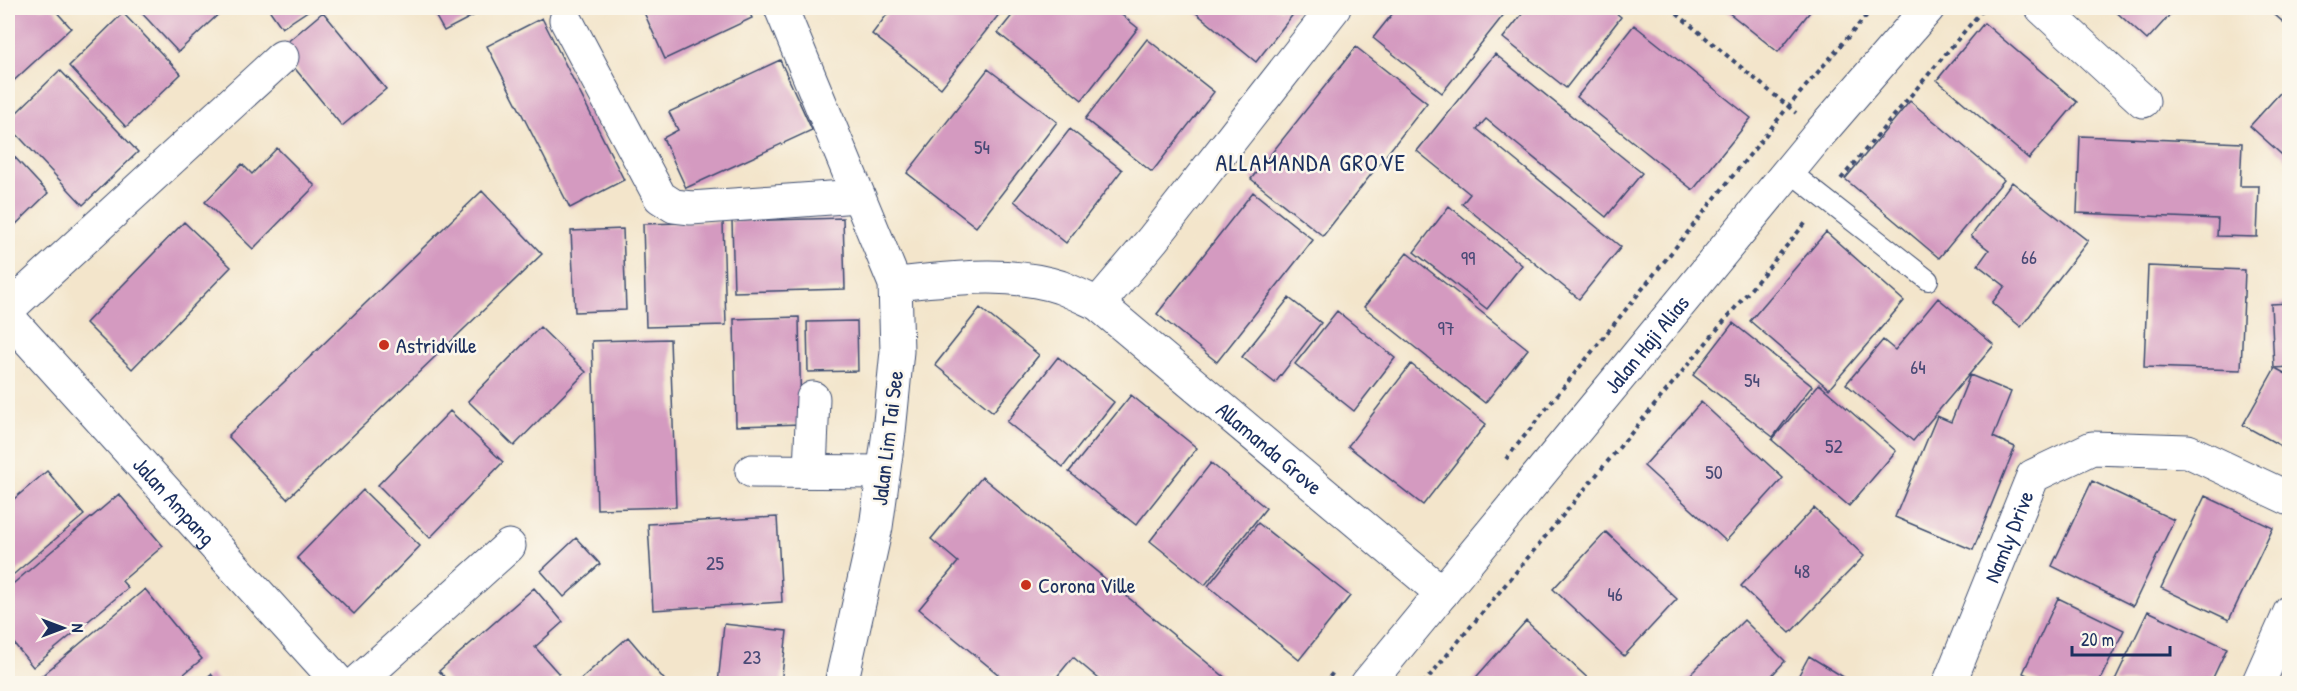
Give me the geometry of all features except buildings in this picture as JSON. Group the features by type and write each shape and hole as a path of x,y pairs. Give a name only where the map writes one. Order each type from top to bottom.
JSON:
{"street":[{"name":"Jalan Lim Tai See","path":"781,8 894,284 897,351 876,527 842,684"},
{"path":"1098,304 1153,239 1334,8"},
{"name":"Jalan Haji Alias","path":"1367,684 1821,132 1928,8"},
{"path":"2042,8 2143,101"},
{"path":"567,20 660,197 674,206 691,208 858,196"},
{"path":"8,309 282,57"},
{"name":"Allamanda Grove","path":"894,284 961,277 1004,277 1059,287 1098,304 1442,593"},
{"name":"Jalan Ampang","path":"8,317 340,684"},
{"path":"810,471 813,398"},
{"name":"Namly Drive","path":"1949,684 2033,476 2092,448 2188,452 2289,500"},
{"path":"752,471 883,472"},
{"path":"356,684 509,546"},
{"path":"2258,684 2289,612"}],"lane":[{"path":"1789,171 1823,201 1928,280"}],"path":[{"path":"1670,8 1821,132"},
{"path":"1500,465 1788,107 1873,8"},
{"path":"1423,684 1984,8"},
{"path":"1324,684 1338,666"}],"place":[{"name":"Astridville","path":"384,345"},
{"name":"Corona Ville","path":"1026,585"}],"district":[{"name":"ALLAMANDA GROVE","path":"1311,163"}]}
